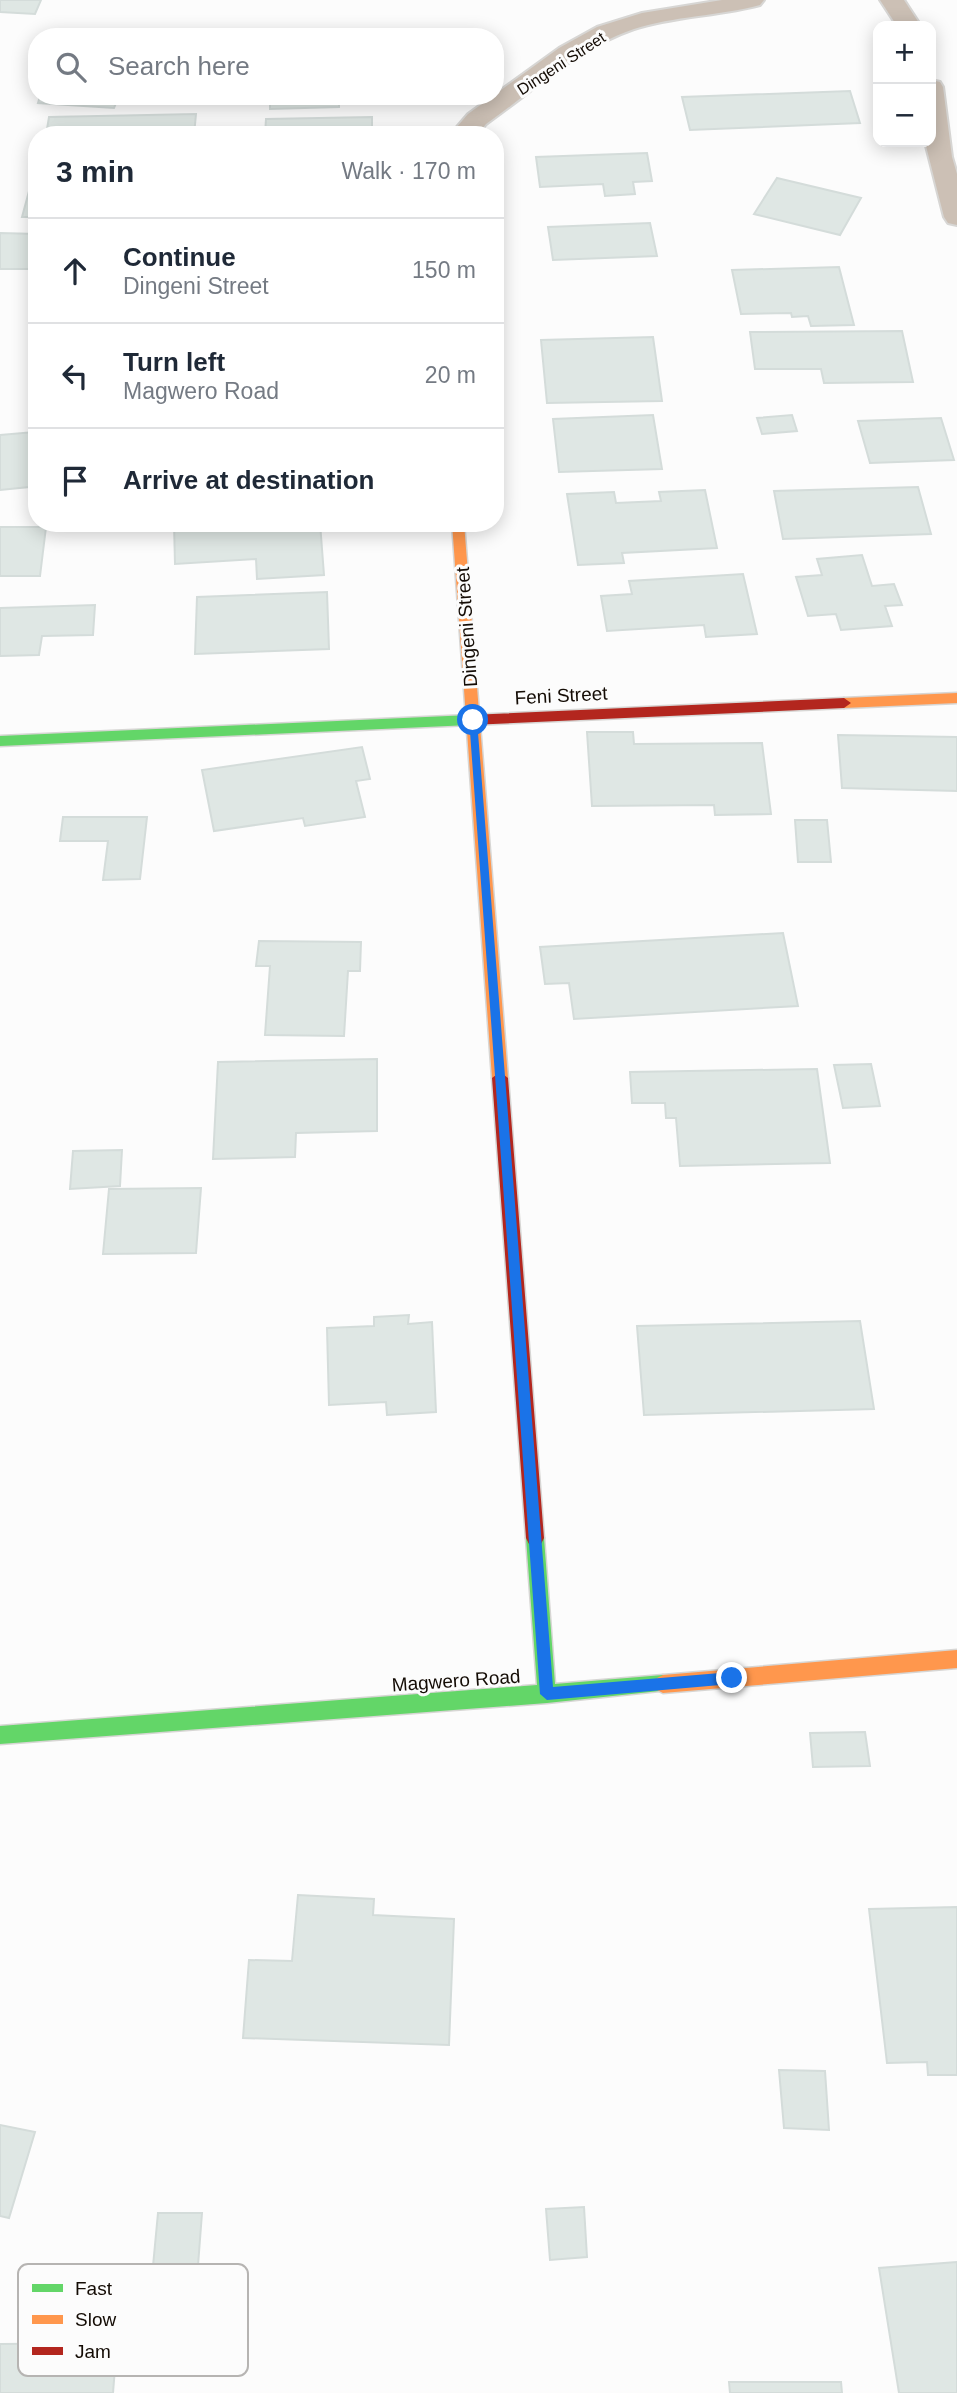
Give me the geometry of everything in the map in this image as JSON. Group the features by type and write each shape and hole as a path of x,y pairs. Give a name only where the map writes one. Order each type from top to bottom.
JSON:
{"street":[{"name":"Dingeni Street","path":"504,100 580,47 607,32 638,21 715,10 752,0"},
{"path":"891,0 906,21"},
{"name":"Dingeni Street","path":"473,126 498,105"},
{"path":"936,131 939,157 957,217"},
{"name":"Dingeni Street","path":"459,532 547,1694"},
{"name":"Feni Street","path":"0,741 957,698"},
{"name":"Magwero Road","path":"0,1734 547,1694 957,1659"}],"building":[{"path":"0,0 41,0 35,14 0,12"},
{"path":"850,91 860,123 690,130 682,97"},
{"path":"68,105 115,105 114,108"},
{"path":"270,105 339,105 339,107 270,109"},
{"path":"196,114 195,126 48,126 49,117"},
{"path":"372,117 372,126 266,126 266,119"},
{"path":"647,153 652,181 633,182 635,194 605,196 603,184 540,187 536,157"},
{"path":"777,178 861,198 840,235 754,214"},
{"path":"28,195 28,217 22,217"},
{"path":"650,223 657,256 553,260 548,227"},
{"path":"0,233 28,234 28,269 0,269"},
{"path":"839,267 854,325 811,326 808,316 792,317 791,313 741,314 732,270"},
{"path":"902,331 913,382 824,383 821,369 755,369 750,332"},
{"path":"653,337 662,401 547,403 541,340"},
{"path":"653,415 662,469 559,472 553,419"},
{"path":"792,415 797,431 762,434 757,418"},
{"path":"941,418 954,460 870,463 858,421"},
{"path":"28,433 28,487 0,490 0,435"},
{"path":"918,487 931,534 783,539 774,491"},
{"path":"705,490 717,548 622,553 624,563 578,565 567,494 614,492 616,503 661,501 659,492"},
{"path":"0,527 28,527 28,532 45,532 40,576 0,576"},
{"path":"174,532 321,532 324,575 257,579 256,559 175,564"},
{"path":"862,555 872,586 894,584 902,605 885,606 892,626 841,630 836,614 808,616 796,577 822,575 817,559"},
{"path":"743,574 757,634 706,637 704,625 607,631 601,596 632,594 629,581"},
{"path":"327,592 329,649 195,654 197,597"},
{"path":"95,605 93,635 42,636 39,655 0,656 0,608"},
{"path":"587,732 633,732 634,744 762,743 771,814 715,815 714,805 592,806"},
{"path":"838,735 957,737 957,791 842,788"},
{"path":"362,747 370,779 356,781 365,817 305,826 303,818 214,831 202,770"},
{"path":"63,817 147,817 140,879 103,880 108,841 60,841"},
{"path":"795,820 827,820 831,862 798,862"},
{"path":"783,933 798,1006 574,1019 569,983 545,984 540,947"},
{"path":"259,941 361,942 360,971 348,971 344,1036 265,1035 270,966 256,966"},
{"path":"377,1059 377,1131 296,1133 295,1157 213,1159 218,1062"},
{"path":"871,1064 880,1106 843,1108 834,1065"},
{"path":"817,1069 830,1163 680,1166 676,1118 666,1118 665,1103 632,1103 630,1072"},
{"path":"122,1150 120,1186 70,1189 73,1151"},
{"path":"201,1188 196,1253 103,1254 109,1189"},
{"path":"409,1315 408,1324 432,1322 436,1412 387,1415 386,1402 329,1405 327,1328 374,1326 374,1317"},
{"path":"860,1321 874,1409 644,1415 637,1326"},
{"path":"865,1732 870,1766 813,1767 810,1733"},
{"path":"298,1895 374,1899 373,1915 454,1919 449,2045 243,2038 249,1960 292,1961"},
{"path":"957,1907 957,2075 928,2075 927,2062 887,2063 869,1909"},
{"path":"779,2070 825,2071 829,2130 784,2128"},
{"path":"0,2125 35,2132 9,2218 0,2216"},
{"path":"584,2207 587,2257 550,2260 546,2209"},
{"path":"158,2213 202,2213 198,2264 153,2264"},
{"path":"957,2262 957,2393 899,2393 879,2268"},
{"path":"0,2344 18,2344 18,2376 114,2376 113,2393 0,2393"},
{"path":"729,2382 841,2382 842,2393 730,2393"}],"traffic: fast":[{"path":"0,741 470,720"},
{"path":"535,1538 547,1694"},
{"path":"0,1735 663,1684"}],"traffic: slow":[{"path":"459,532 500,1078"},
{"path":"844,703 957,698"},
{"path":"663,1684 957,1659"}],"traffic: jam":[{"path":"470,720 844,703"},
{"path":"500,1078 535,1538"}],"route":[{"path":"473,720 547,1694 732,1678"}]}
